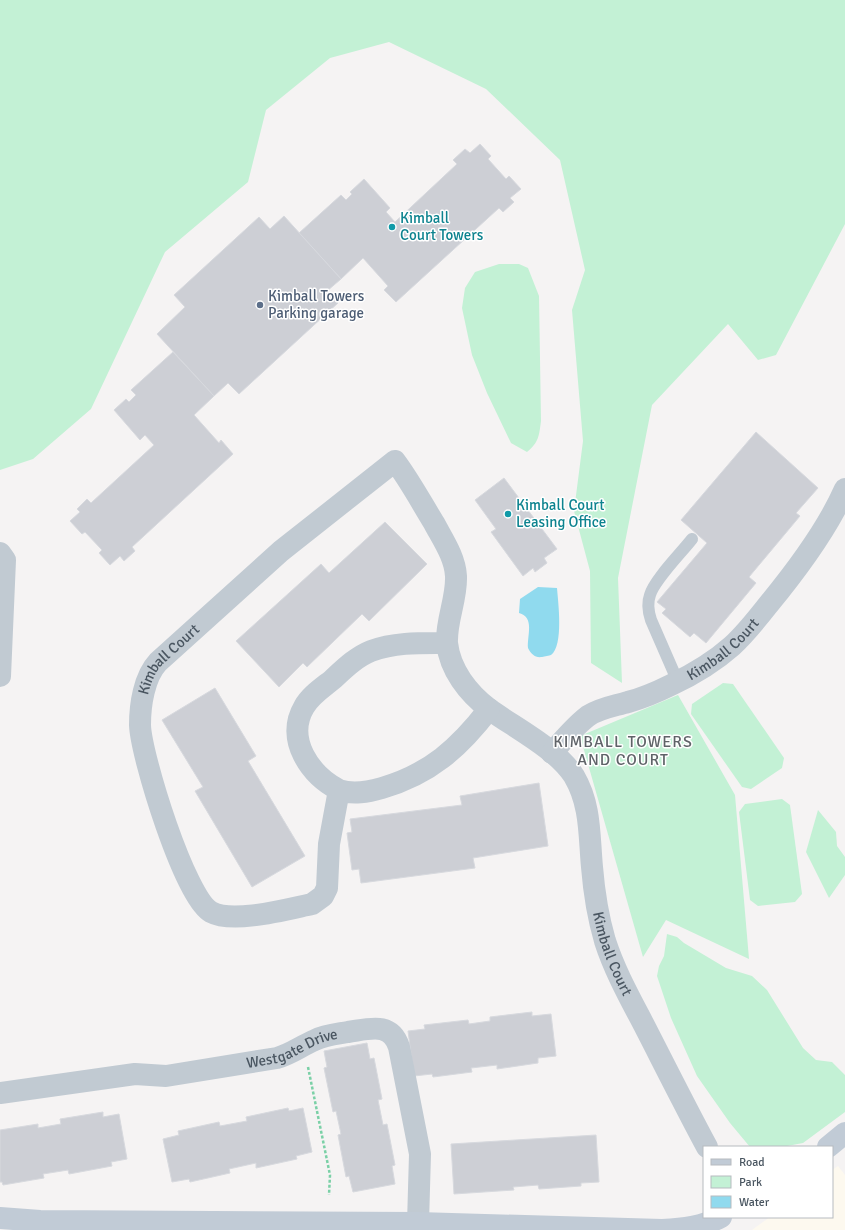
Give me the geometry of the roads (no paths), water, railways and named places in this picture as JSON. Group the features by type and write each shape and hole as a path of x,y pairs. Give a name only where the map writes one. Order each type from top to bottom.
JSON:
{"street":[{"name":"Kimball Court","path":"339,790 329,844 326,888 320,899 312,904 244,916 224,917 209,911 200,902 185,874 168,829 148,766 140,726 141,709 146,680 158,662 270,561 395,461 414,489 449,552 454,565 456,577 455,593 447,630 447,643 450,659 462,681 481,703 552,753 573,775 582,792 589,819 595,892 601,925 610,957 624,988 706,1146"},
{"name":"Kimball Court","path":"552,753 577,726 591,714 650,695 678,682 712,661 731,647 782,588 832,515 845,489"},
{"path":"0,553 5,560 0,676"},
{"path":"447,643 412,643 393,646 370,652 344,668 306,703 298,725 297,739 304,757 314,770 339,790 346,792 376,790 395,784 428,769 456,748 489,709"},
{"name":"Westgate Drive","path":"0,1093 135,1074 170,1075 276,1058 291,1053 324,1036 376,1028 385,1030 396,1038 399,1047 420,1154 418,1223"},
{"path":"829,1146 845,1133"},
{"path":"0,1218 40,1225 418,1223 662,1230 697,1227 719,1218"}],"lane":[{"path":"678,682 651,620 649,613 649,600 650,593 657,582 692,539"}],"water":[{"path":"538,587 557,588 559,613 558,643 551,655 542,657 537,657 530,652 528,648 529,623 524,615 519,613 520,599"}],"place":[{"name":"Kimball Court Towers","path":"392,227"},
{"name":"Kimball Towers Parking garage","path":"260,305"},
{"name":"Kimball Court Leasing Office","path":"508,514"}],"district":[{"name":"KIMBALL TOWERS AND COURT","path":"623,751"}]}
